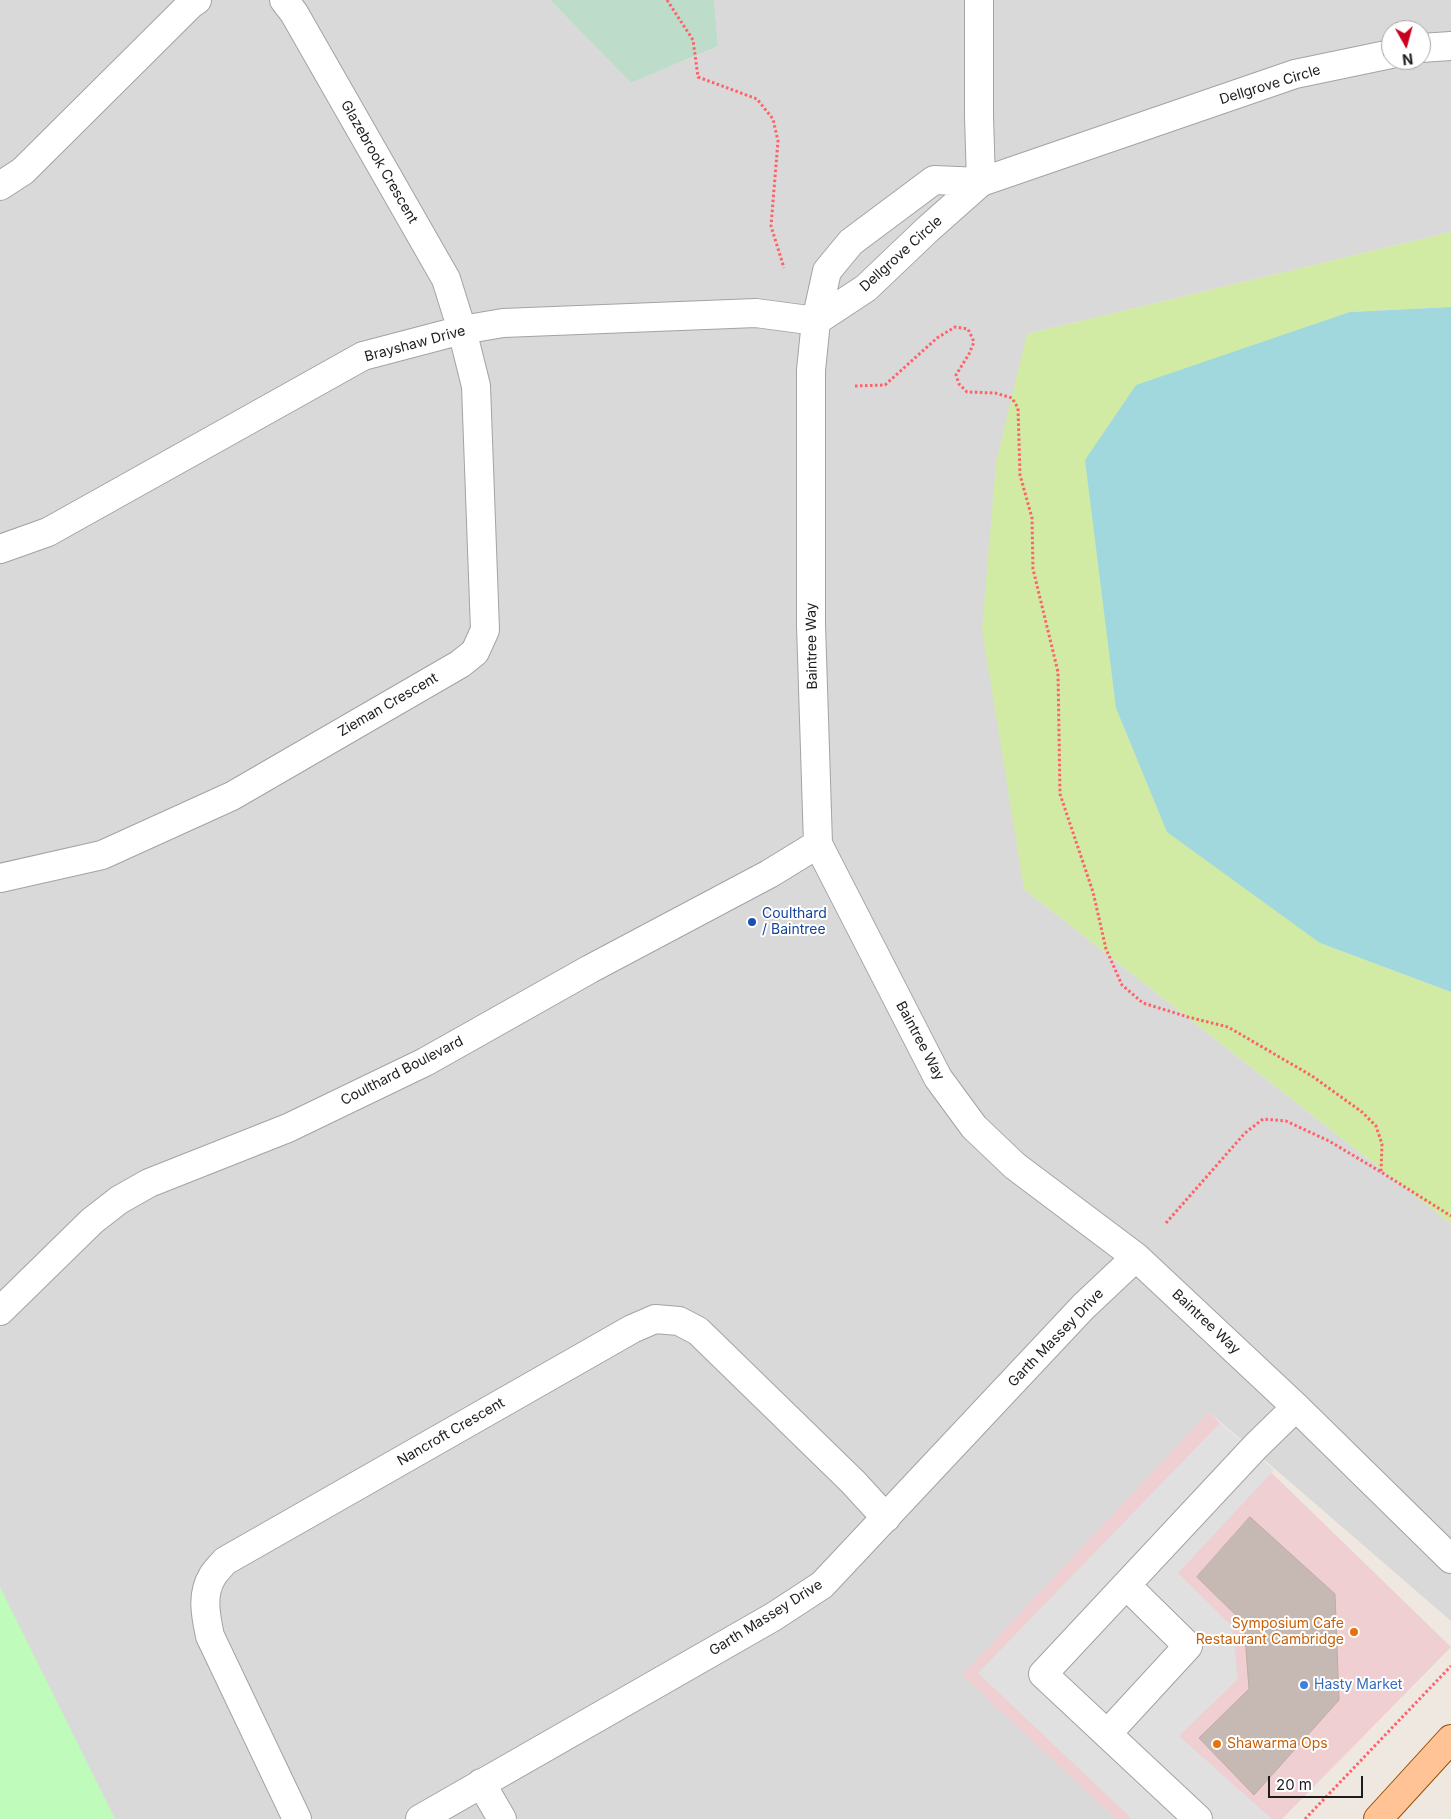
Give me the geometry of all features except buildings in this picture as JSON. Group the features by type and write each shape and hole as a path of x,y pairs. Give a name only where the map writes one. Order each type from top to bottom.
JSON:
{"main road":[{"path":"1378,1819 1451,1739"}],"street":[{"path":"0,186 23,171 197,0"},
{"name":"Glazebrook Crescent","path":"284,0 294,13 446,279 462,330"},
{"path":"979,0 981,182"},
{"path":"1431,47 1451,46"},
{"name":"Dellgrove Circle","path":"816,321 827,271 851,242 934,180 981,182 1295,74 1381,56"},
{"name":"Dellgrove Circle","path":"816,321 866,288 981,182"},
{"name":"Brayshaw Drive","path":"0,549 48,532 363,356 462,330 503,323 756,312 816,321"},
{"name":"Baintree Way","path":"816,321 812,370 811,625 818,844 938,1078 974,1127 1015,1166 1136,1257 1296,1406 1451,1559"},
{"name":"Zieman Crescent","path":"0,878 102,855 232,796 460,664 475,652 485,630 476,386 462,330"},
{"name":"Coulthard Boulevard","path":"0,1311 92,1221 119,1200 149,1183 288,1128 426,1062 590,969 770,874 818,844"},
{"name":"Garth Massey Drive","path":"420,1819 773,1618 822,1585 1084,1307 1136,1257"},
{"name":"Nancroft Crescent","path":"297,1819 210,1636 205,1612 206,1595 211,1577 225,1561 632,1329 655,1319 679,1321 698,1331 853,1482 886,1518"},
{"path":"1198,1819 1043,1674 1256,1446 1296,1406"},
{"path":"1107,1734 1188,1646 1126,1585"},
{"path":"481,1783 502,1819"}],"path":[{"path":"667,0 693,40 698,77 757,99 773,119 778,141 771,226 784,268"},
{"path":"855,386 885,385 937,338 955,327 968,330 974,342 956,375 958,384 967,392 995,393 1012,398 1018,408 1020,474 1032,518 1033,569 1058,672 1060,794 1092,892 1106,949 1122,984 1143,1003 1228,1027 1312,1076 1362,1112 1376,1126 1382,1144 1381,1172"},
{"path":"1166,1223 1245,1133 1263,1119 1286,1121 1329,1141 1451,1216"},
{"path":"1305,1819 1451,1666"}],"shaded area":[{"path":"0,0 550,0 631,83 718,46 714,0 1451,0 1451,232 1027,334 1024,889 1451,1224 1451,1621 1209,1412 963,1675 1116,1819 0,1819"},
{"path":"1209,1412 1451,1647 1282,1819 1116,1819 962,1675"},
{"path":"1220,1423 1274,1470 1178,1573 1232,1626 1238,1679 1179,1736 1272,1819 1132,1819 978,1673"}],"green space":[{"path":"550,0 714,0 718,46 631,83"},
{"path":"1451,232 1451,307 1350,312 1320,943 1451,992 1451,1224 1024,889 982,629 996,463 1027,334"},
{"path":"0,1587 115,1819 0,1819"}],"water":[{"path":"1451,307 1451,992 1320,943 1167,832 1116,708 1085,460 1136,385 1350,312"}],"place":[{"name":"Coulthard / Baintree","path":"752,922"},
{"name":"Symposium Cafe Restaurant Cambridge","path":"1354,1632"},
{"name":"Hasty Market","path":"1304,1685"},
{"name":"Shawarma Ops","path":"1217,1744"}]}
